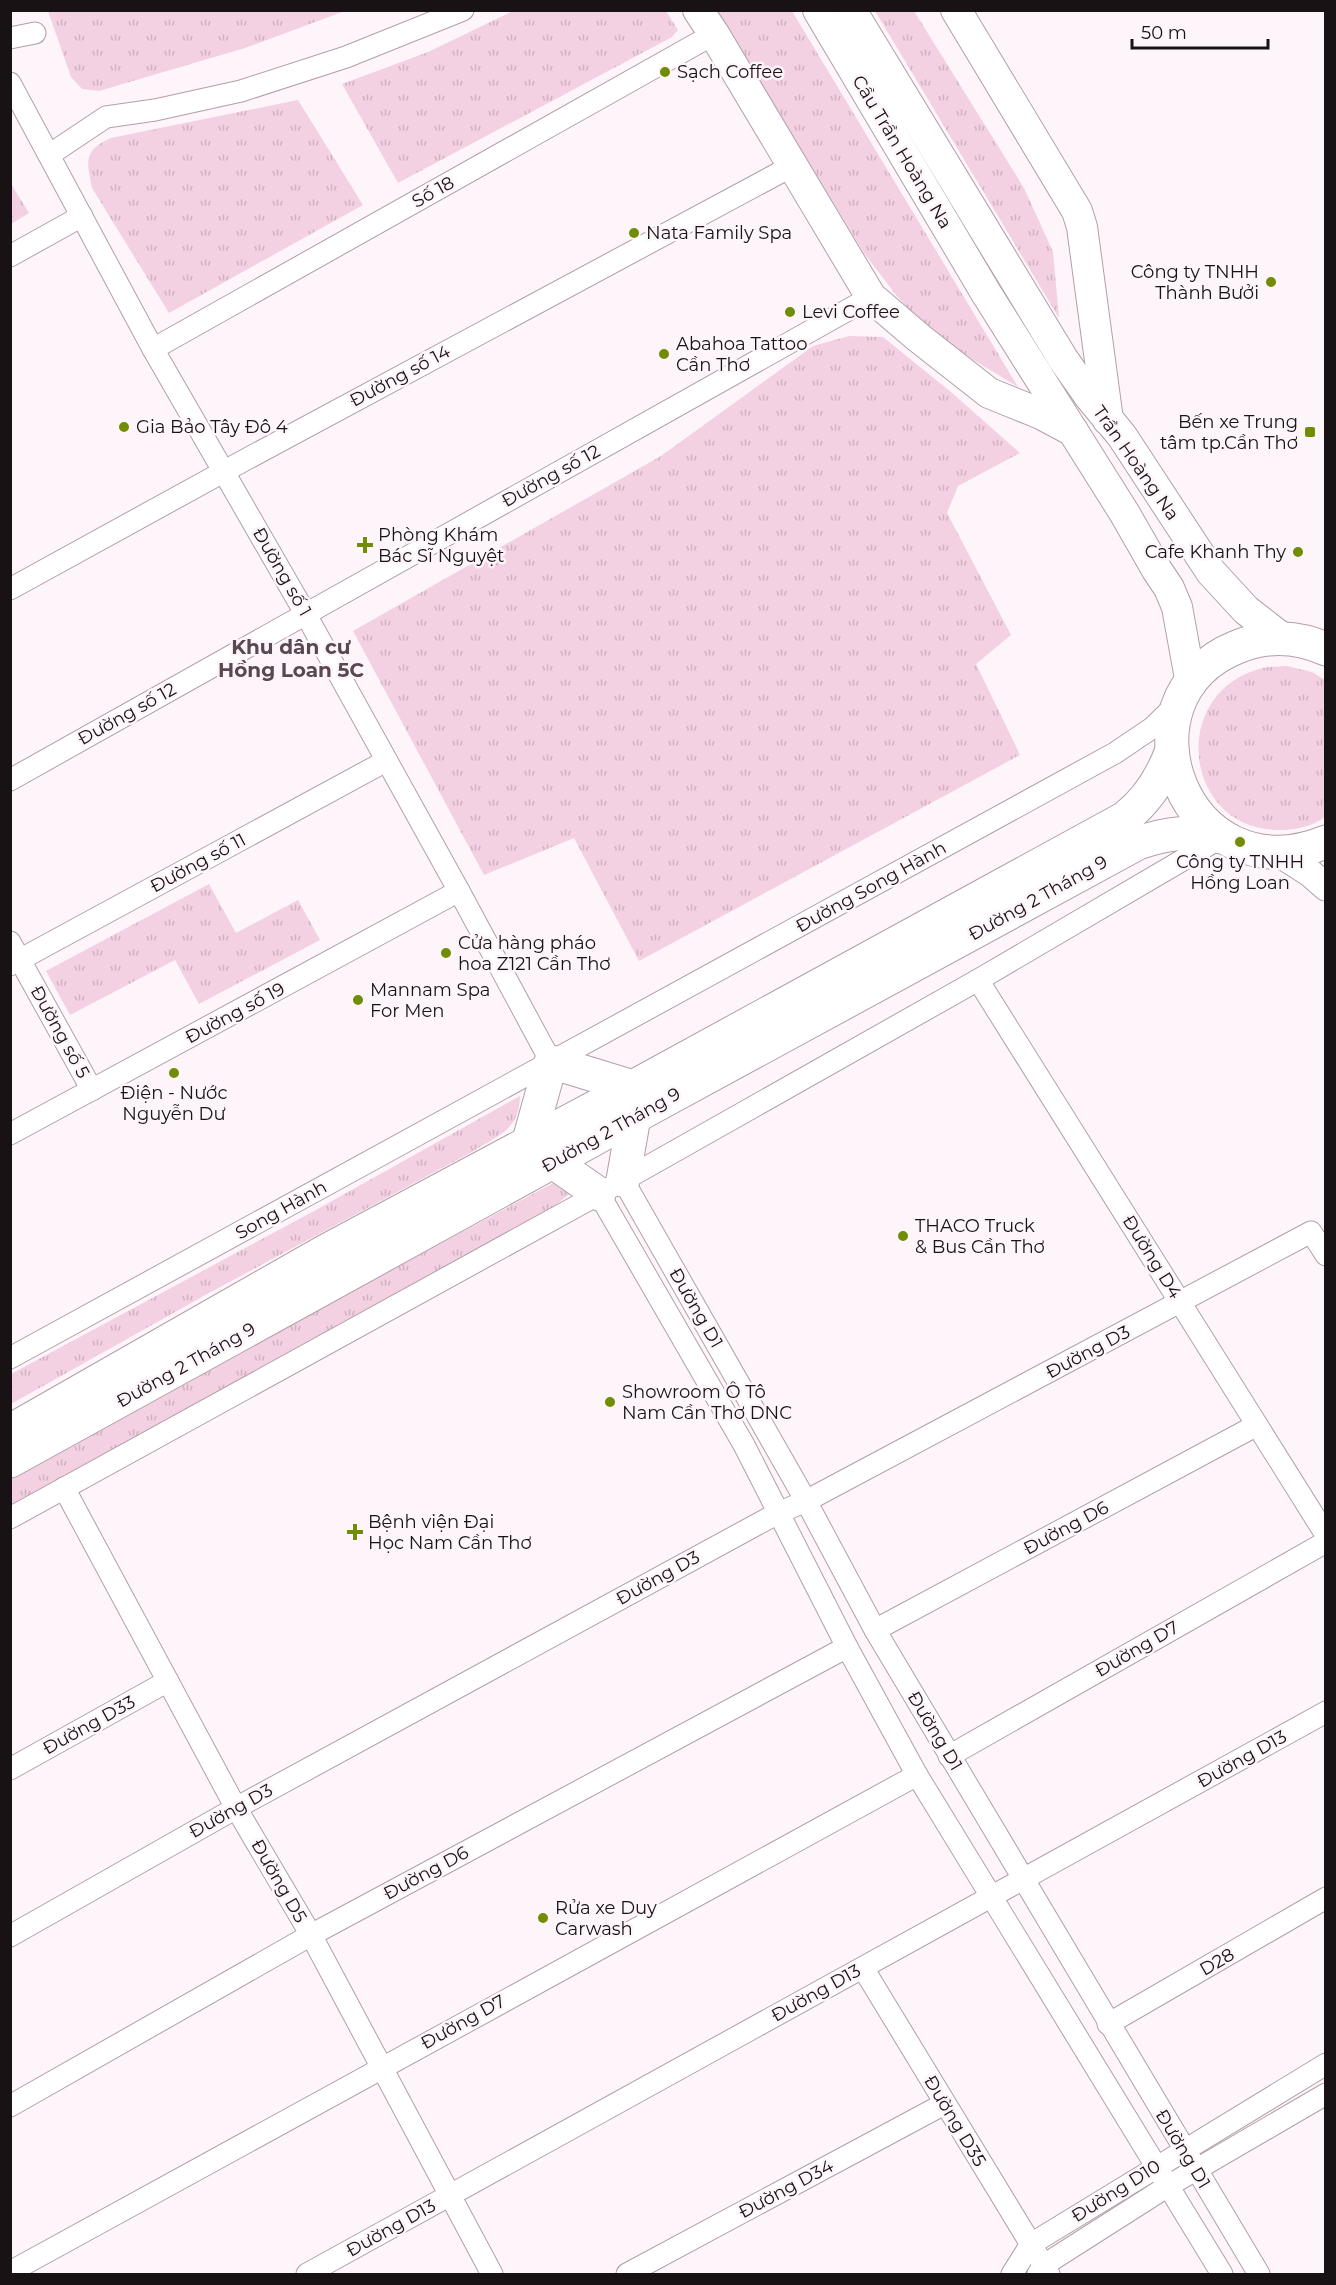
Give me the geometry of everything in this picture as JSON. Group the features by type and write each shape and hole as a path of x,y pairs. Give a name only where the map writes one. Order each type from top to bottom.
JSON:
{"highway":[{"path":"1322,644 1282,638 1256,641 1231,649 1216,658 1186,691 1172,733 1172,750 1177,776 1187,800 1198,815 1222,837 1259,850 1277,852 1294,851 1326,842"},
{"name":"Đường 2 Tháng 9","path":"634,1102 940,918 1125,818 1136,810 1154,789 1172,750"},
{"name":"Đường 2 Tháng 9","path":"10,1461 540,1153 634,1102 1138,843 1179,833 1194,832 1222,837"},
{"path":"551,1062 634,1102 611,1187 540,1153 551,1062"},
{"name":"Đường 2 Tháng 9","path":"10,1431 324,1252 540,1153"}],"main road":[{"name":"Cầu Trần Hoàng Na","path":"818,10 986,293"},
{"name":"Cầu Trần Hoàng Na","path":"851,10 1011,272"},
{"path":"956,10 1077,211 1082,227 1108,420"},
{"path":"706,22 871,297 989,393 1041,414 1074,432"},
{"name":"Trần Hoàng Na","path":"1011,272 1063,359 1122,436 1211,572 1246,610 1282,638"},
{"name":"Trần Hoàng Na","path":"986,293 1169,588 1177,607 1186,691"}],"street":[{"path":"49,155 106,117 155,110 242,91 356,53 463,10"},
{"name":"Số 18","path":"153,349 706,22"},
{"path":"10,38 35,33"},
{"name":"Đường số 1","path":"10,83 20,120 49,155 153,349 305,613 551,1062"},
{"name":"Đường số 14","path":"10,589 224,471 792,166"},
{"path":"10,256 81,216"},
{"name":"Đường số 12","path":"10,780 871,297"},
{"name":"Đường Song Hành","path":"551,1062 1115,753 1152,728 1186,691"},
{"name":"Đường số 11","path":"14,956 386,761"},
{"path":"10,1518 611,1187 978,980 1222,837"},
{"path":"1277,852 1310,873 1326,887"},
{"name":"Đường số 19","path":"10,1134 459,891"},
{"name":"Đường số 5","path":"14,956 92,1090"},
{"name":"Đường D4","path":"978,980 1326,1535"},
{"name":"Song Hành","path":"10,1358 551,1062"},
{"name":"Đường D1","path":"611,1187 806,1501 875,1630 1259,2274"},
{"name":"Đường D1","path":"611,1187 847,1647 917,1775 1222,2274"},
{"name":"Đường D3","path":"10,1936 236,1808 778,1513 806,1501 1311,1232 1326,1255"},
{"name":"Đường D6","path":"875,1630 1257,1425"},
{"name":"Đường D5","path":"64,1488 236,1808 311,1935 492,2274"},
{"name":"Đường D7","path":"949,1756 1326,1542"},
{"name":"Đường D6","path":"10,2106 311,1935 847,1647"},
{"name":"Đường D33","path":"10,1769 168,1681"},
{"name":"Đường D13","path":"307,2274 1326,1712"},
{"name":"Đường D7","path":"10,2272 917,1775"},
{"name":"D28","path":"1108,2024 1326,1898"},
{"name":"Đường D35","path":"863,1968 1031,2244 1044,2271"},
{"name":"Đường D10","path":"1012,2274 1031,2244 1326,2064"},
{"name":"Đường D10","path":"1044,2271 1168,2186 1325,2096"},
{"name":"Đường D34","path":"627,2274 944,2104"}],"green space":[{"path":"48,10 345,11 245,48 99,91 82,89 71,77"},
{"path":"513,11 666,11 678,30 672,37 398,183 342,84 428,52"},
{"path":"717,11 792,11 1018,387 933,335 896,295 864,253"},
{"path":"875,11 914,11 1024,188 1053,252 1059,318"},
{"path":"298,100 363,205 169,313 92,188 88,163 92,152 102,142 111,138"},
{"path":"11,184 29,213 10,224"},
{"path":"849,336 883,337 951,392 1020,453 958,486 947,513 1011,635 976,664 1020,755 639,961 574,838 484,875 353,631 661,456 813,346"},
{"path":"1287,666 1312,672 1325,680 1325,817 1303,827 1278,830 1246,824 1223,808 1207,785 1199,759 1200,731 1210,705 1230,683 1259,669"},
{"path":"209,884 236,933 298,900 320,940 199,1004 175,960 70,1015 46,971"},
{"path":"520,1096 519,1108 511,1125 472,1152 209,1293 11,1404 11,1374 314,1211"},
{"path":"559,1180 570,1193 555,1206 11,1505 11,1474"}],"place":[{"name":"Sạch Coffee","path":"665,72"},
{"name":"Nata Family Spa","path":"634,233"},
{"name":"Công ty TNHH Thành Bưởi","path":"1271,282"},
{"name":"Levi Coffee","path":"790,312"},
{"name":"Abahoa Tattoo Cần Thơ","path":"664,354"},
{"name":"Gia Bảo Tây Đô 4","path":"124,427"},
{"name":"Bến xe Trung tâm tp.Cần Thơ","path":"1310,432"},
{"name":"Phòng Khám Bác Sĩ Nguyệt","path":"365,545"},
{"name":"Cafe Khanh Thy","path":"1298,552"},
{"name":"Công ty TNHH Hồng Loan","path":"1240,842"},
{"name":"Cửa hàng pháo hoa Z121 Cần Thơ","path":"446,953"},
{"name":"Mannam Spa For Men","path":"358,1000"},
{"name":"Điện - Nước Nguyễn Dư","path":"174,1073"},
{"name":"THACO Truck & Bus Cần Thơ","path":"903,1236"},
{"name":"Showroom Ô Tô Nam Cần Thơ DNC","path":"610,1402"},
{"name":"Bệnh viện Đại Học Nam Cần Thơ","path":"355,1532"},
{"name":"Rửa xe Duy Carwash","path":"543,1918"}],"district":[{"name":"Khu dân cư Hồng Loan 5C","path":"291,658"}]}
